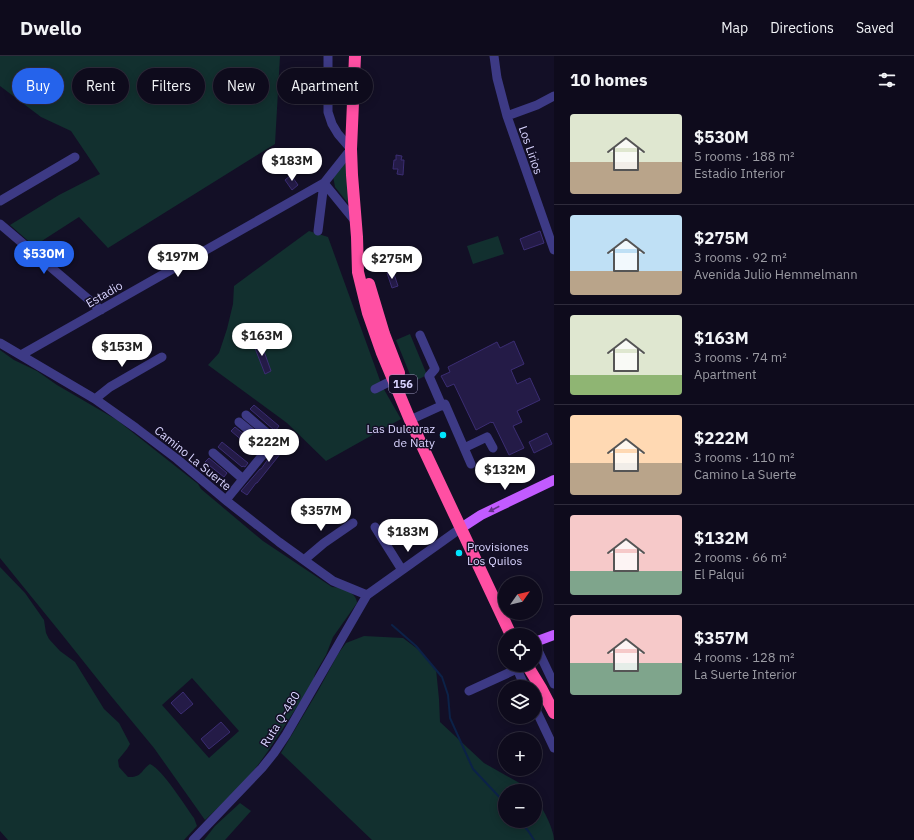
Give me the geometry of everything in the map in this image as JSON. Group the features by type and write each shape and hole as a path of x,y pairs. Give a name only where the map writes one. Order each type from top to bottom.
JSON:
{"highway":[{"name":"156","path":"355,56 351,149 352,175 358,272 368,313 382,353 464,526 508,628"},
{"name":"156","path":"357,237 384,334 414,418"},
{"name":"156","path":"464,526 498,591"},
{"path":"526,672 541,688 552,709"},
{"path":"538,672 552,709"}],"main road":[{"path":"464,526 501,505 554,480"},
{"path":"542,640 554,635"}],"street":[{"path":"328,56 328,112 338,134 351,149"},
{"name":"Los Lirios","path":"494,56 497,78 507,116 550,223 554,250"},
{"path":"507,116 537,105 554,96"},
{"name":"Estadio","path":"21,355 324,183 351,149"},
{"path":"0,201 75,157"},
{"path":"324,183 355,221"},
{"path":"318,231 324,183"},
{"path":"0,224 101,310"},
{"path":"420,335 435,369 429,376 442,406"},
{"name":"Camino La Suerte","path":"0,343 95,399 136,428 279,542 333,581 367,595"},
{"path":"95,399 110,387 162,357"},
{"path":"375,389 394,380"},
{"path":"414,418 445,404 471,464"},
{"path":"226,500 274,441 242,418"},
{"path":"464,448 487,437 493,448"},
{"path":"212,453 243,478"},
{"path":"304,560 324,543 353,523"},
{"path":"367,595 464,526"},
{"path":"375,527 402,570"},
{"name":"Ruta Q-480","path":"193,840 246,785 274,753 367,595"},
{"path":"542,658 554,684"},
{"path":"470,691 508,672"},
{"path":"542,723 554,748"}],"green space":[{"path":"0,56 280,56 279,68 277,68 277,104 275,144 108,248 79,217 34,246 10,225 59,195 100,174 71,131 41,117 24,104 64,104 64,68 12,68 12,95 0,86"},
{"path":"346,159 351,207 335,187 333,176"},
{"path":"309,231 328,237 382,386 401,419 326,461 287,423 208,365 219,353 227,329 233,304 234,286"},
{"path":"498,236 504,254 473,264 467,246"},
{"path":"410,334 427,375 413,382 396,340"},
{"path":"0,350 14,360 37,371 57,385 117,420 198,484 201,489 263,541 332,587 341,588 350,592 357,603 333,637 326,655 316,672 314,681 268,751 239,788 205,820 154,748 0,558","holes":["192,678 239,731 209,758 162,705"]},
{"path":"0,567 25,593 44,620 46,633 49,639 60,651 75,662 104,709 119,723 130,744 118,760 119,767 128,777 133,777 139,775 150,764 161,773 180,797 194,818 197,826 184,840 8,840 0,831"},
{"path":"364,636 403,638 419,650 436,669 440,722 484,763 498,771 498,776 507,776 521,784 498,784 498,828 542,828 542,808 552,830 554,840 372,840 281,753 338,654 346,643"},
{"path":"240,803 251,811 225,840 204,840 215,826"}],"building":[{"path":"396,155 402,156 401,160 404,160 403,175 397,174 398,169 393,169"},
{"path":"291,175 298,185 292,190 285,180"},
{"path":"540,231 544,243 524,250 520,239"},
{"path":"393,271 398,286 392,288 387,273"},
{"path":"260,340 271,371 265,374 253,343"},
{"path":"514,341 524,364 511,370 517,384 530,378 540,400 517,411 522,422 513,426 524,448 509,455 493,422 476,430 454,384 447,387 441,376 450,372 448,367 497,342 500,348"},
{"path":"254,405 279,426 276,430 274,430 250,409"},
{"path":"235,427 261,448 257,453 231,431"},
{"path":"289,430 295,434 277,458 247,495 241,491 261,469"},
{"path":"547,433 552,444 534,453 529,442"},
{"path":"222,442 248,463 245,467 242,467 218,447"},
{"path":"209,458 227,473 224,477 205,462"},
{"path":"183,692 193,704 181,714 171,703"},
{"path":"221,722 230,732 209,749 201,739"}],"waterway":[{"path":"392,625 416,646 442,677 448,695 450,718 473,769 498,796"},
{"path":"526,828 534,840"}],"place":[{"name":"Las Dulcuraz de Naty","path":"443,435"},
{"name":"Provisiones Los Quilos","path":"459,553"}]}
